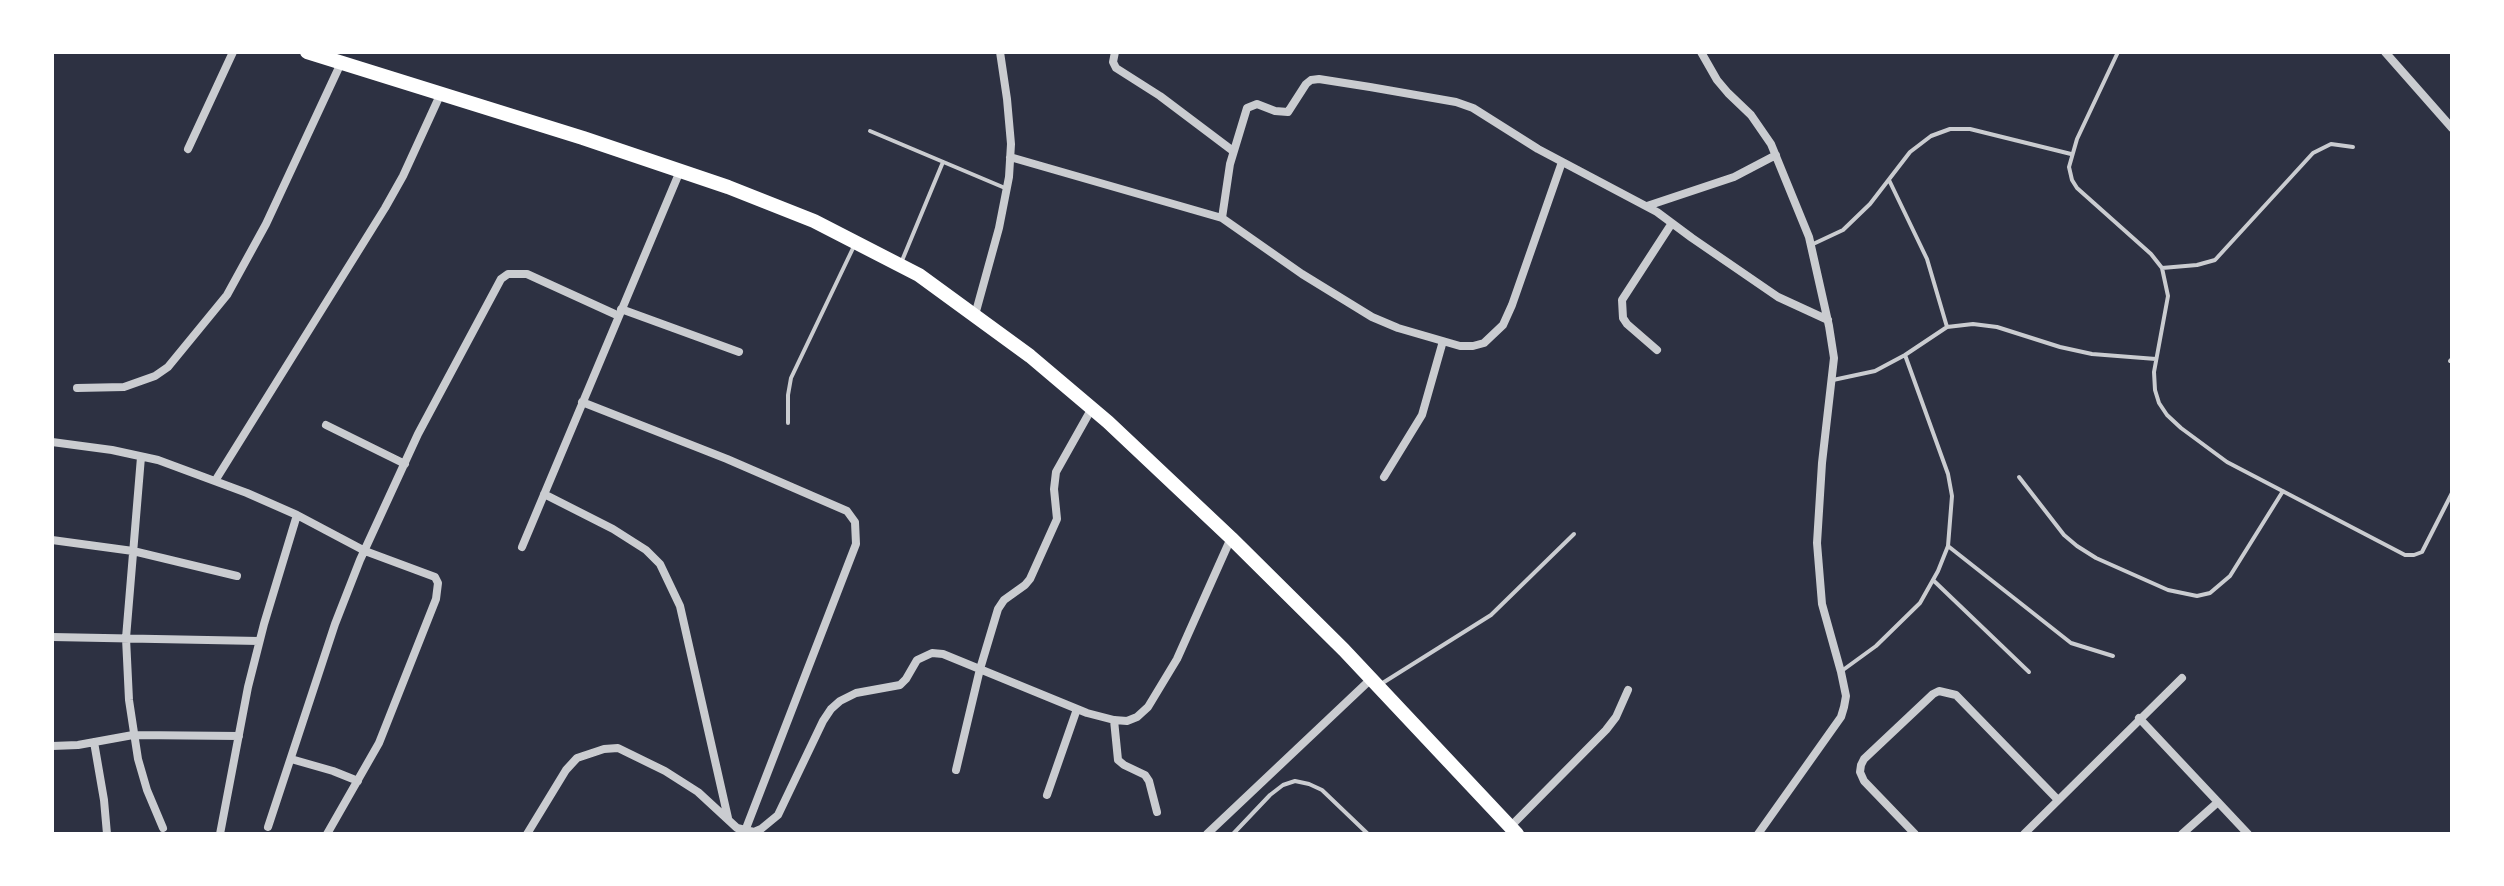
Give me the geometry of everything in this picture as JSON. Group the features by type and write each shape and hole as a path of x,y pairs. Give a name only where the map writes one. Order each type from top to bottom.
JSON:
{"highway":[{"path":"310,52 680,171 786,209 901,265 975,315 1092,407 1231,538 1374,682 1514,830"}],"street":[{"path":"188,149 233,52"},
{"path":"975,315 1007,189 1010,157 1007,99 1000,52"},
{"path":"1115,52 1113,62 1116,68 1160,96 1233,151"},
{"path":"1701,52 1728,93 1760,127 1776,155 1810,245 1834,358 1817,543 1822,604 1846,696 1841,717 1758,834"},
{"path":"2385,52 2452,128"},
{"path":"77,388 124,387 155,376 168,367 227,295 260,237 341,63"},
{"path":"1222,218 1233,151 1247,108 1257,104 1288,112 1306,84 1319,79 1465,105 1562,162 1647,206 1778,297 1828,320"},
{"path":"215,481 385,208 441,93"},
{"path":"1647,206 1734,177 1776,155"},
{"path":"1010,157 1222,218 1302,274 1372,317 1460,346 1484,343 1503,325 1562,162"},
{"path":"522,547 680,171"},
{"path":"1657,350 1627,324 1623,318 1622,300 1672,223"},
{"path":"268,827 335,624 365,551 418,434 501,279 508,274 527,274 620,313 739,352"},
{"path":"1384,477 1422,415 1443,341"},
{"path":"582,402 727,459 847,511 855,522 856,544 745,831"},
{"path":"956,770 998,609 1011,594 1025,585 1053,528 1057,519 1056,472 1092,407"},
{"path":"326,425 405,464"},
{"path":"52,442 158,460 297,515 365,551 435,577 438,590 379,743 327,834"},
{"path":"141,457 126,638 133,735 147,790 163,828"},
{"path":"544,494 613,529 646,550 660,564 680,606 728,819"},
{"path":"220,834 259,641 297,515"},
{"path":"527,834 566,770 577,758 618,748 665,771 698,792 737,828 754,832 761,829 778,815 823,721 840,701 856,693 900,685 917,660 925,655 943,654 1077,709 1114,720 1127,721 1137,717 1148,707 1177,659 1231,538"},
{"path":"52,540 133,551 237,576"},
{"path":"52,637 259,641"},
{"path":"2024,834 2182,678"},
{"path":"1207,834 1374,682"},
{"path":"1514,830 1606,730 1616,717 1628,690"},
{"path":"1915,834 1864,781 1861,765 1939,691 1956,695 2058,800"},
{"path":"1047,795 1077,709"},
{"path":"2139,718 2248,834"},
{"path":"1114,720 1118,760 1145,775 1157,812"},
{"path":"52,746 133,735 239,736"},
{"path":"94,742 107,834"},
{"path":"291,759 358,781"},
{"path":"2182,834 2218,802"}],"lane":[{"path":"2118,52 2071,154 2069,167 2077,188 2151,254 2162,268 2168,296 2154,372 2155,390 2167,415 2227,462 2405,555 2422,552 2452,493"},
{"path":"1810,245 1843,230 1870,204 1910,152 1931,136 1950,129 1970,129 2071,154"},
{"path":"870,131 1007,189"},
{"path":"2162,268 2215,260 2313,153 2331,144 2353,147"},
{"path":"901,265 943,162"},
{"path":"1889,180 1927,259 1947,327"},
{"path":"788,423 791,378 856,242"},
{"path":"1833,380 1875,371 1947,327 1973,324 1997,327 2092,354 2156,359"},
{"path":"1841,672 1900,625 1920,603 1948,546 1952,496 1948,474 1905,355"},
{"path":"2019,477 2064,535 2077,546 2096,558 2168,590 2197,596 2210,593 2230,576 2283,491"},
{"path":"1374,682 1491,615 1574,534"},
{"path":"1948,546 2071,643 2113,656"},
{"path":"1933,580 2029,672"},
{"path":"1233,834 1270,795 1295,781 1322,790 1368,834"}]}
